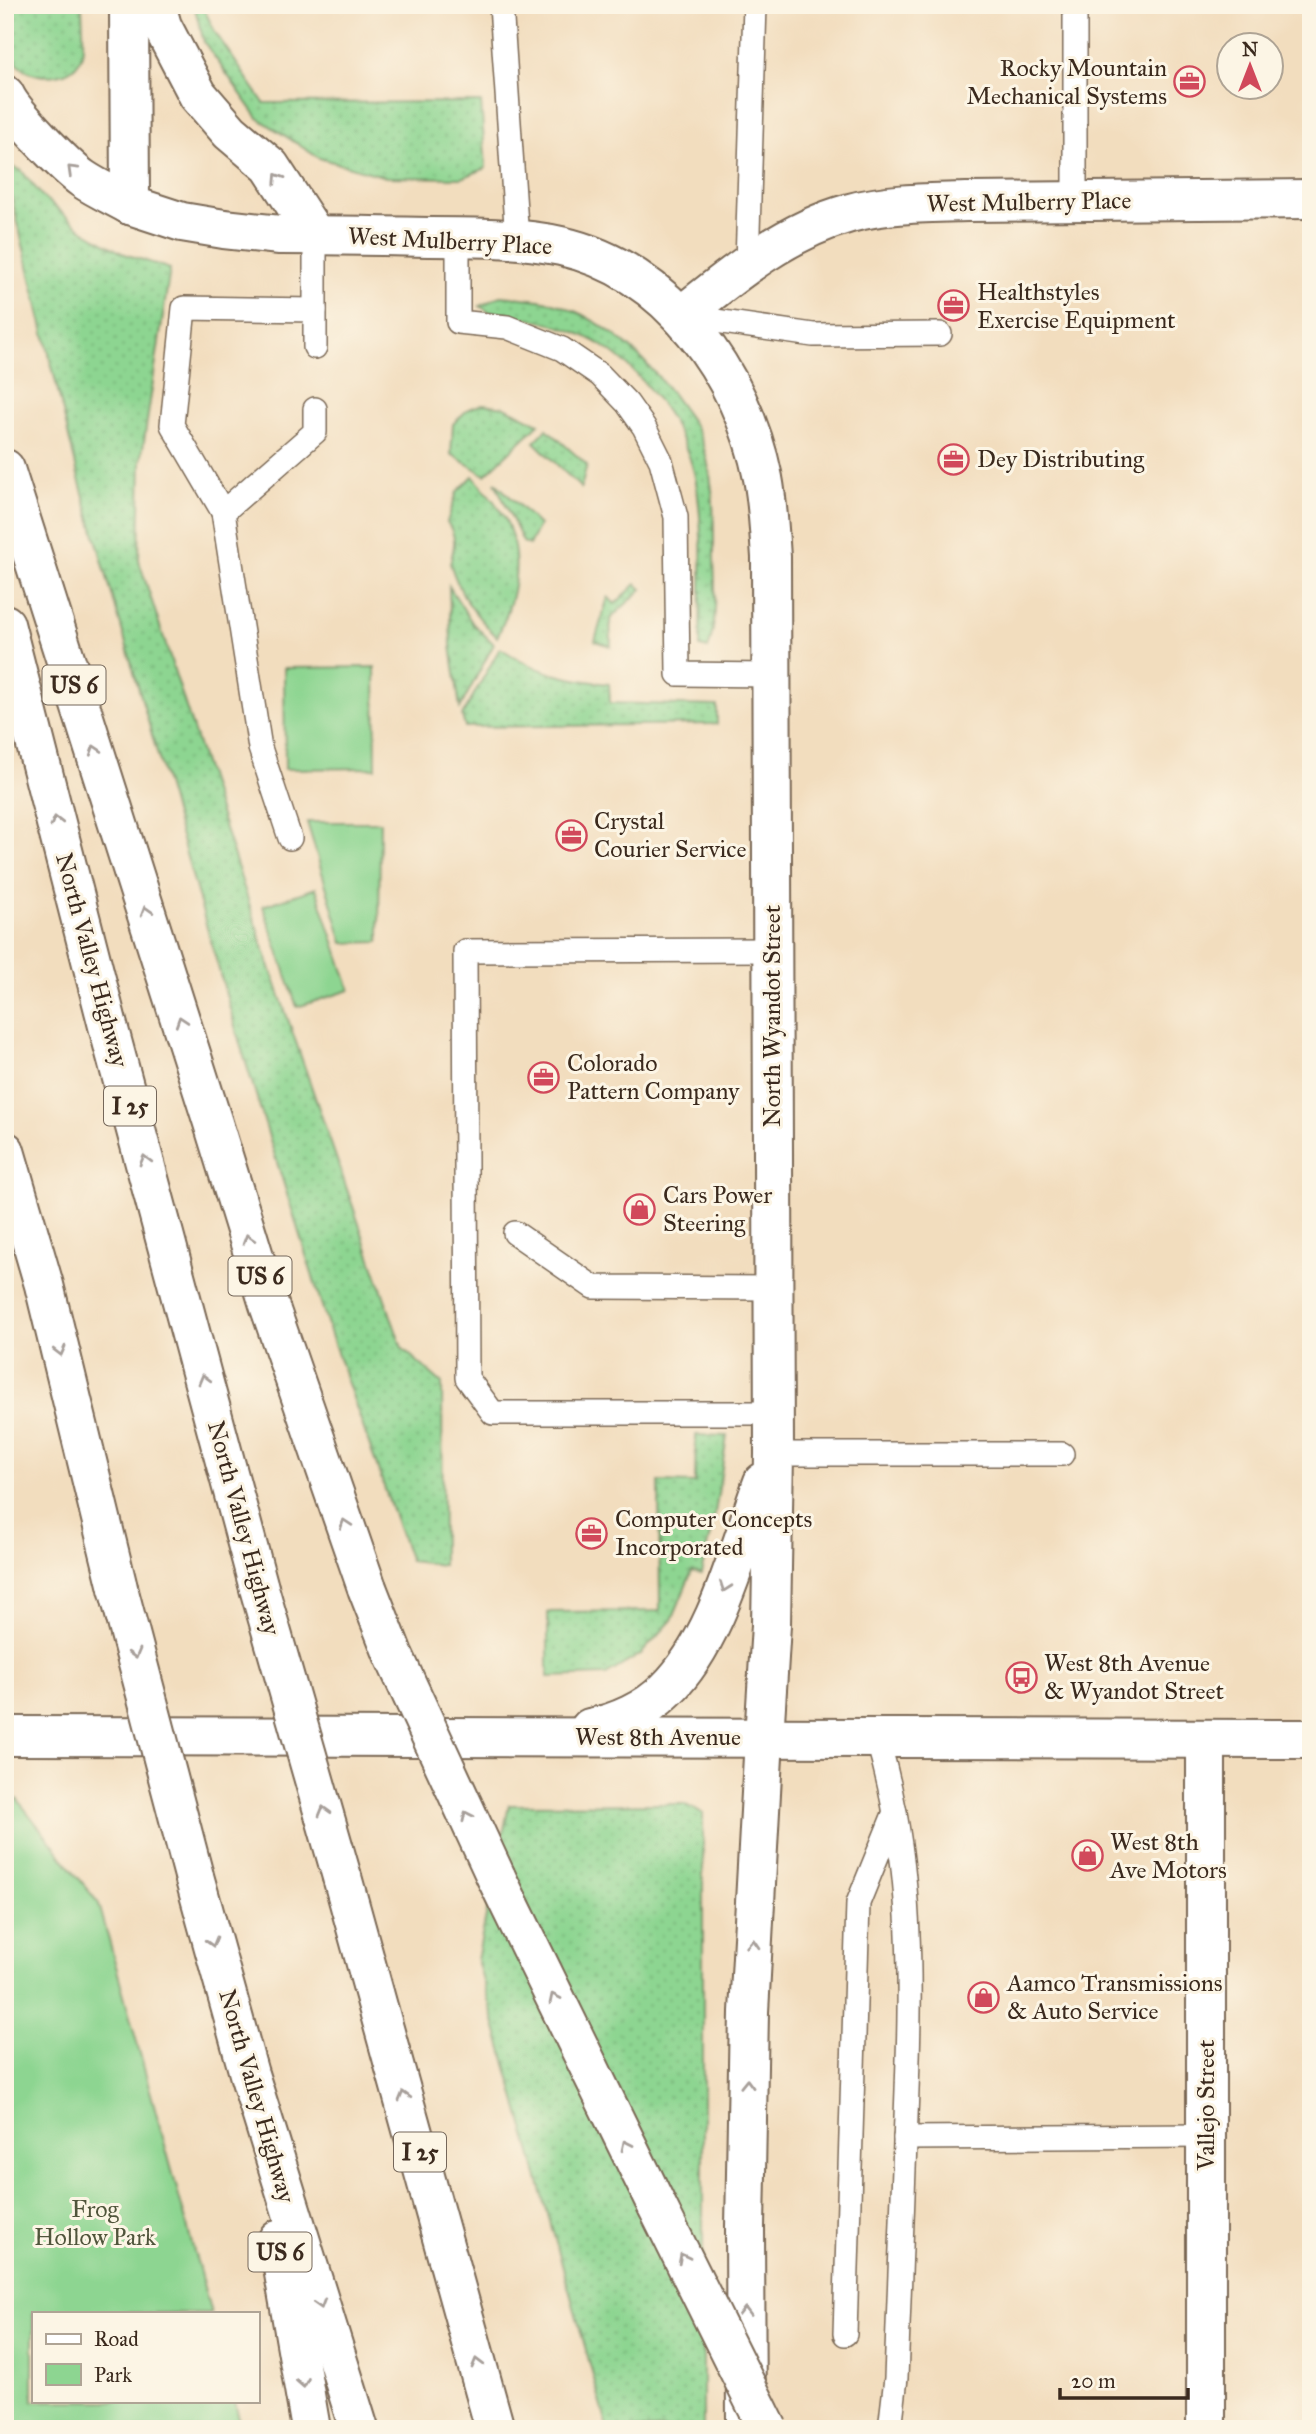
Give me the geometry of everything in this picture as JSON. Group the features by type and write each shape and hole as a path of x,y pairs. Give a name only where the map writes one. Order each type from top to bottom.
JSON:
{"main road":[{"path":"129,5 130,205"},
{"path":"156,5 171,45 198,95 230,132 270,166 315,235"},
{"name":"West Mulberry Place","path":"5,95 17,112 80,177 130,205 182,222 280,235 458,237 562,246 611,263 665,300 681,316 747,264 796,234 850,213 927,203 1311,199"},
{"name":"North Wyandot Street","path":"681,316 707,350 743,411 763,476 771,557 774,1454 771,1625 749,2012 745,2227 746,2429"},
{"name":"US 6","path":"5,469 269,1305 367,1588 393,1654 496,1877 768,2429"},
{"name":"North Valley Highway","path":"5,624 108,1026 259,1588 495,2429"},
{"name":"North Valley Highway","path":"5,1151 44,1285 118,1588 194,1876 250,2074 359,2429"},
{"path":"5,1190 44,1285"},
{"path":"550,1737 607,1725 640,1710 666,1691 685,1667 706,1635 723,1595 774,1454"},
{"name":"West 8th Avenue","path":"5,1736 1311,1739"},
{"name":"Vallejo Street","path":"1206,1739 1206,2429"},
{"name":"US 6","path":"250,2074 311,2429"}],"lane":[{"path":"501,5 517,240"},
{"path":"747,264 755,5"},
{"path":"1075,12 1075,201"},
{"path":"315,235 315,347"},
{"path":"458,237 458,322 507,327 562,349 600,375 626,403 661,461 676,517 678,674 771,675"},
{"path":"290,838 260,748 223,512 172,425 184,308 315,310"},
{"path":"681,316 813,335 940,334"},
{"path":"223,512 315,432 315,410"},
{"path":"772,950 465,951 465,1034 467,1378 494,1413 774,1413"},
{"path":"516,1233 593,1287 773,1288"},
{"path":"774,1454 1062,1454"},
{"path":"877,1738 889,1778 905,1872 911,1991 896,2378 890,2429"},
{"path":"845,2334 858,1903 895,1812"},
{"path":"905,2138 1206,2136"}],"green space":[{"path":"5,5 82,5 82,54 74,68 51,76 35,74 21,67 5,48"},
{"path":"194,5 202,5 215,32 264,103 481,102 486,168 462,178 386,177 319,158 258,118 204,42"},
{"path":"11,167 21,170 43,197 83,230 122,253 170,269 141,461 139,561 265,953 402,1348 442,1383 443,1565 410,1561 331,1335 241,1047 79,479 6,174"},
{"path":"500,296 560,305 602,326 647,364 695,426 708,462 713,510 715,604 708,649 700,647 701,544 696,482 683,442 672,422 660,402 629,367 596,342 558,326 489,312 480,306"},
{"path":"483,404 505,407 539,424 485,475 451,454 453,424 468,409"},
{"path":"547,429 587,465 581,488 534,442"},
{"path":"473,476 505,518 513,539 516,568 512,596 497,637 468,603 450,563 454,541 447,522 457,492"},
{"path":"495,482 539,525 529,545 523,542"},
{"path":"636,584 642,589 610,619 611,646 595,641 608,597 615,604"},
{"path":"449,586 473,624 494,644 460,708 451,646"},
{"path":"500,648 552,674 609,684 610,703 717,706 717,724 465,727 462,716"},
{"path":"375,667 376,768 285,769 284,668"},
{"path":"307,822 380,822 379,942 343,943"},
{"path":"316,888 350,990 297,1007 263,906"},
{"path":"696,1435 727,1436 715,1513 701,1574 692,1571 672,1620 641,1654 606,1675 548,1677 548,1612 660,1611 659,1482 695,1483"},
{"name":"Frog Hollow Park","path":"5,1799 17,1799 99,1904 211,2312 32,2312 32,2402 235,2402 241,2429 5,2429"},
{"path":"683,1804 703,1813 703,2429 608,2429 477,1960 509,1805"}],"place":[{"name":"Rocky Mountain Mechanical Systems","path":"1190,82"},
{"name":"Healthstyles Exercise Equipment","path":"954,306"},
{"name":"Dey Distributing","path":"954,459"},
{"name":"Crystal Courier Service","path":"571,835"},
{"name":"Colorado Pattern Company","path":"544,1077"},
{"name":"Cars Power Steering","path":"640,1209"},
{"name":"Computer Concepts Incorporated","path":"592,1533"},
{"name":"West 8th Avenue & Wyandot Street","path":"1021,1677"},
{"name":"West 8th Ave Motors","path":"1087,1856"},
{"name":"Aamco Transmissions & Auto Service","path":"984,1997"}]}
